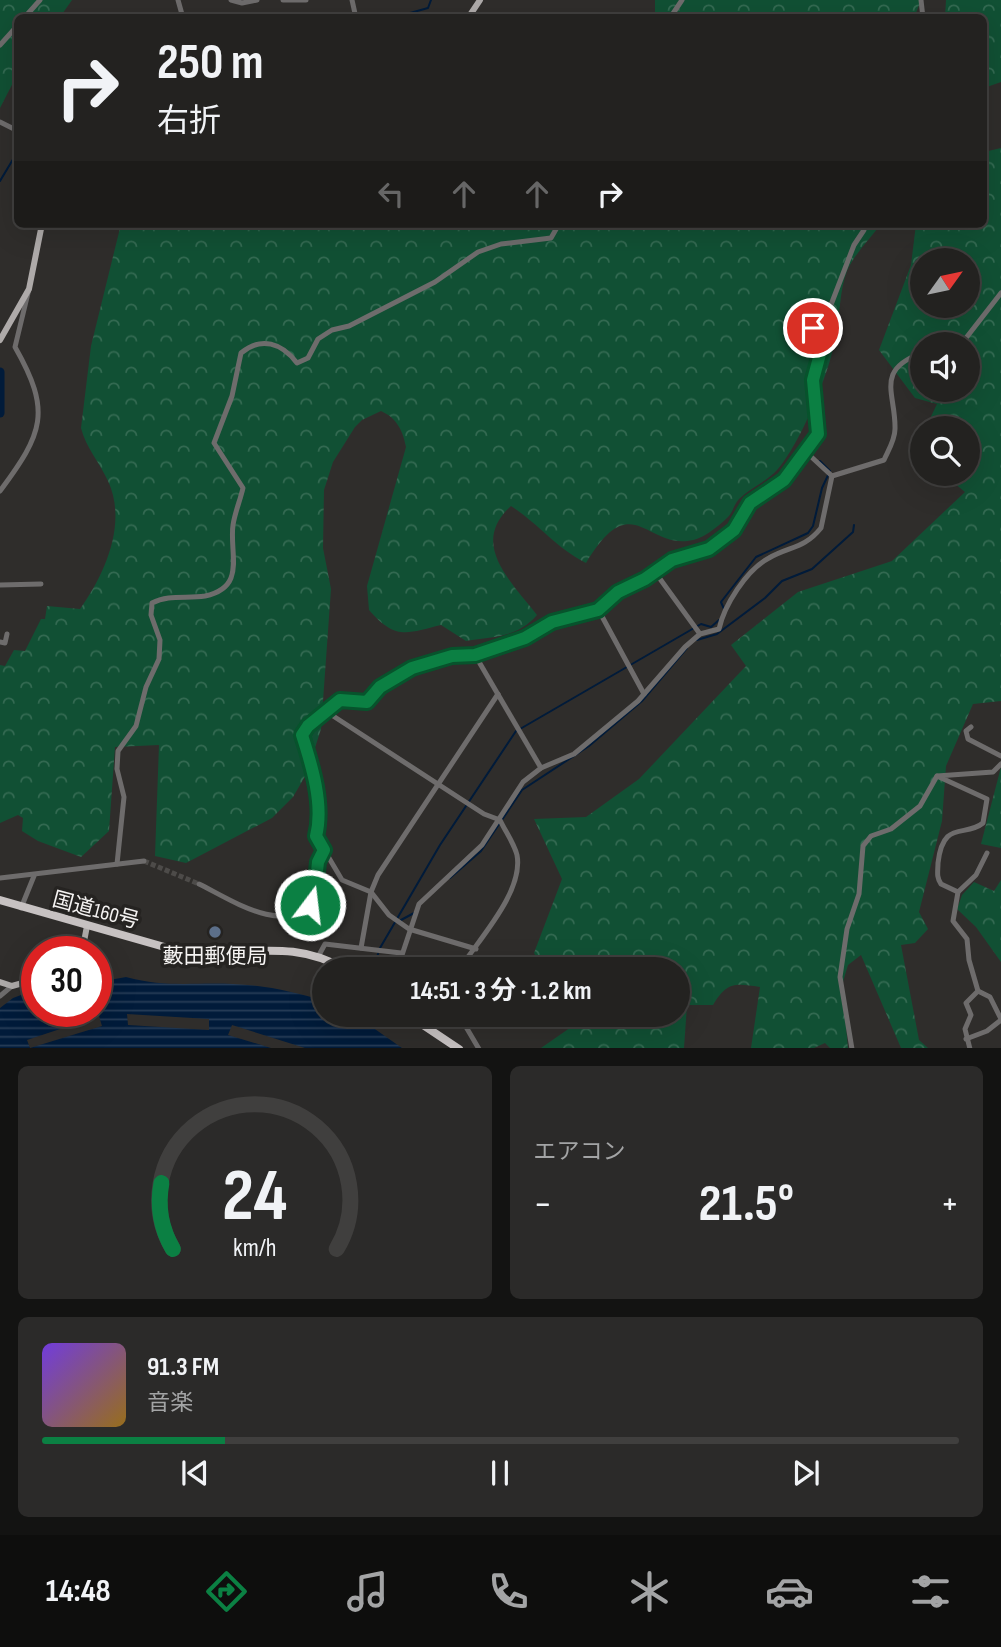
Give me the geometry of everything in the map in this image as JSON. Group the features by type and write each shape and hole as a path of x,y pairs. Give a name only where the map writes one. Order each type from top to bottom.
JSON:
{"highway":[{"name":"国道160号","path":"0,900 20,908 199,954 270,949 323,957"},
{"path":"428,1027 459,1048"}],"main road":[{"path":"1,336 14,320 29,289 41,228"},
{"path":"86,936 88,926"},
{"path":"0,982 12,986 21,983"}],"street":[{"path":"28,14 40,0"},
{"path":"230,0 242,3 257,0"},
{"path":"283,0 306,0"},
{"path":"0,45 14,29"},
{"path":"117,864 124,797 117,769 118,751 136,726 146,687 159,659 160,640 151,615 152,603 161,598 212,594 227,584 234,570 233,527 243,488 214,443 232,396 241,353 255,344 267,342 289,353 297,363 308,358 318,340 332,330 349,326 435,282 485,249 551,238 557,228"},
{"path":"476,949 409,929 389,915 371,892 342,880 316,836 320,818 315,777 302,735 340,700 367,702 380,687 412,668 452,656 475,655 525,638 552,622 598,610 618,592 656,572 672,560 709,549 728,536 750,503 784,480 818,434 819,421 813,405 813,393 820,354 813,328 824,323 854,245 864,228"},
{"path":"0,491 25,457 36,428 37,392 15,347 29,289"},
{"path":"970,332 1001,293"},
{"path":"832,476 884,460 896,428 889,382 898,367 910,360"},
{"path":"806,452 832,476"},
{"path":"319,955 325,944 390,950 401,956 419,904 470,858 500,820 523,782 541,768 574,754 644,694 700,634 719,629 733,594 749,574 767,559 797,549 816,534 821,528 832,476"},
{"path":"656,572 700,634"},
{"path":"0,585 41,584"},
{"path":"598,610 644,694"},
{"path":"0,642 5,643 7,634"},
{"path":"475,655 541,768"},
{"path":"361,948 371,892 378,875 498,694"},
{"path":"327,712 484,814 500,820 517,855 514,885 470,957"},
{"path":"971,727 966,731 968,739 1001,756"},
{"path":"937,776 993,772 1001,764"},
{"path":"937,776 987,799 983,823 950,835 939,857 938,880 958,892"},
{"path":"852,1048 840,977 847,929 859,894 863,846 871,836 891,829 920,806 937,776"},
{"path":"199,884 265,917 299,912 314,901 318,862 324,850"},
{"path":"967,1039 987,1031 1001,1019 990,997 978,990 969,961 967,939 953,922 958,892 976,875 987,853"},
{"path":"0,878 144,861"},
{"path":"20,908 34,876"},
{"path":"0,996 12,986"},
{"path":"970,1048 966,1021 971,1015 966,1003 978,990"},
{"path":"467,1027 480,1048"}],"green space":[{"path":"0,0 72,0 62,14 14,14 14,81 0,108"},
{"path":"655,0 921,0 916,14 655,14"},
{"path":"946,0 1001,0 1001,82 987,87 987,14 945,14"},
{"path":"1001,148 1001,701 973,704 946,766 942,821 919,912 928,929 915,943 901,945 919,1040 928,1048 901,1048 861,955 848,965 842,985 848,1048 830,1048 825,1043 814,1048 751,1048 760,987 732,986 723,992 713,1005 690,1005 690,957 536,957 534,953 562,879 534,819 586,817 639,779 746,666 731,645 798,592 892,561 965,492 958,486 980,486 980,416 931,416 937,404 930,402 980,402 980,332 910,332 910,391 879,350 910,268 910,318 980,318 980,248 913,248 916,228 987,228 987,151"},
{"path":"120,228 878,228 847,271 827,371 795,444 777,470 743,495 728,517 702,537 677,541 628,524 616,528 602,540 586,563 565,550 511,506 499,520 494,534 494,548 506,576 537,615 513,632 466,641 441,625 402,632 387,627 369,610 367,586 406,447 398,426 387,414 381,411 362,420 333,462 324,490 323,548 331,589 321,729 307,773 293,797 272,818 186,863 155,856 159,745 115,747 109,831 81,857 38,841 22,831 23,818 18,815 0,823 0,665 5,666 14,650 25,651 41,619 45,619 47,606 80,609 105,565 114,531 114,497 81,428 91,346"},
{"path":"1001,767 1001,848 981,844"},
{"path":"1001,880 1001,962 976,927 957,909 962,895 974,882 994,891"},
{"path":"571,1027 685,1027 684,1048 541,1048"}],"water":[{"path":"126,977 168,984 244,985 268,987 302,995 312,998 312,1027 372,1027 402,1048 0,1048 0,1008 21,995 21,1027 112,1027 112,980"}],"pier":[{"path":"127,1014 209,1019 209,1030 128,1025"},
{"path":"232,1025 305,1048 271,1048 228,1035"},
{"path":"66,1027 99,1027 30,1048 27,1040"}],"waterway":[{"path":"406,14 428,8 431,0"},
{"path":"0,181 14,158"},
{"path":"0,372 0,413"},
{"path":"810,453 824,430 822,411"},
{"path":"724,609 721,602 756,557 808,533 813,526 822,488 830,471 820,461"},
{"path":"697,640 717,634 765,598 782,581 812,569 853,532 854,525"},
{"path":"520,729 701,624 711,627 719,620"},
{"path":"450,878 481,851 522,790 589,746 642,701 687,648"},
{"path":"380,948 440,845 516,731"},
{"path":"401,920 414,913"}],"tunnel":[{"path":"144,861 199,884"}],"place":[{"name":"藪田郵便局","path":"215,932"}],"route":[{"path":"310,905 314,901 318,862 324,850 316,836 320,818 315,794 316,784 302,735 308,726 340,700 367,702 380,687 412,668 436,659 475,655 525,638 552,622 598,610 618,592 645,579 662,565 682,555 709,549 728,536 750,503 784,480 818,434 819,421 813,405 813,380 820,354 813,328"}]}
